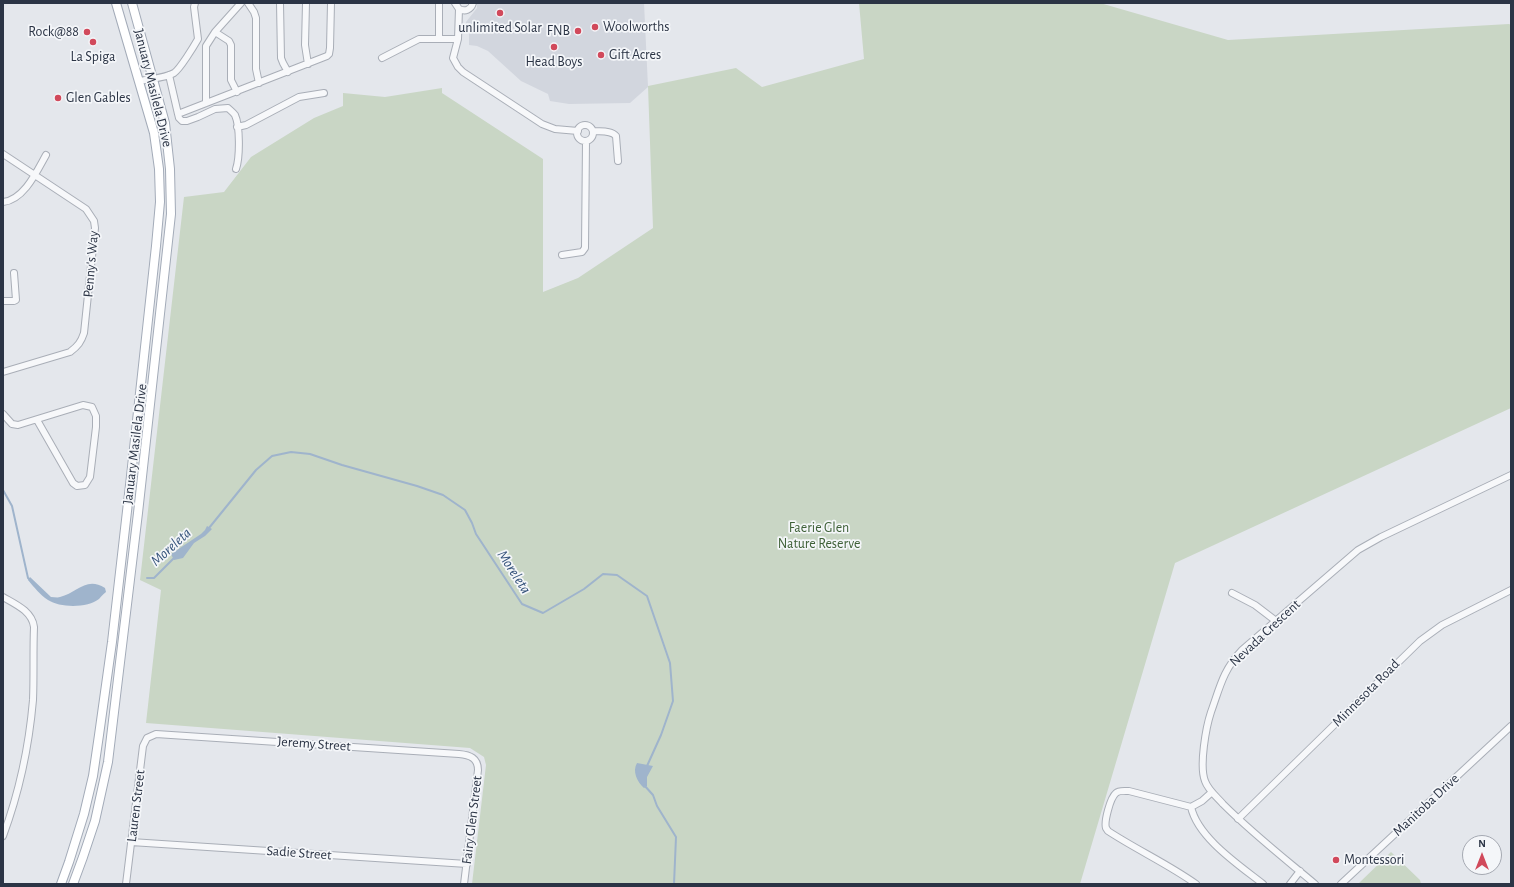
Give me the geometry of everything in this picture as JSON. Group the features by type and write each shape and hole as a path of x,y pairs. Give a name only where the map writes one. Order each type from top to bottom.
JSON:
{"main road":[{"name":"January Masilela Drive","path":"61,884 84,814 93,776 99,735 113,635 156,246 160,192 159,169 154,133 140,81 115,3"},
{"name":"January Masilela Drive","path":"73,884 85,852 97,811 110,749 171,214 169,151 165,123 132,3"}],"street":[{"path":"140,81 169,75 174,73 179,68 197,41 198,37 194,7 195,3"},
{"path":"206,103 206,46 241,3"},
{"path":"248,3 256,18 256,69 259,83"},
{"path":"280,3 281,58 288,72"},
{"path":"306,3 305,45 308,64"},
{"path":"178,114 288,72 330,54 331,3"},
{"path":"439,3 439,39"},
{"path":"455,3 459,10 459,27 458,39 453,58 458,67 463,72 542,124 555,129 578,131"},
{"path":"459,27 473,3"},
{"path":"459,10 468,10"},
{"path":"216,32 229,41 231,45 231,80 237,92"},
{"path":"382,58 415,40 458,39"},
{"path":"169,75 179,118 182,121 198,118 216,109 228,108 234,113 237,127 238,163 236,169"},
{"path":"237,127 246,125 300,97 324,93"},
{"path":"578,131 581,127 586,125 593,131 610,132 616,136 618,161"},
{"path":"578,131 579,138 586,141 591,139 593,131"},
{"path":"562,255 582,252 585,248 586,141"},
{"name":"Penny's Way","path":"3,154 86,209 94,221 94,240 84,333 78,347 62,355 3,372"},
{"path":"3,202 12,199 21,193 35,176 46,155"},
{"path":"3,301 16,300 14,273"},
{"path":"3,414 15,425 37,420 83,405 90,406 94,409 96,416 96,427 90,477 85,485 77,486 73,483 37,420"},
{"name":"Nevada Crescent","path":"1315,884 1238,819 1207,786 1204,778 1203,765 1207,724 1226,671 1234,659 1276,620 1352,554 1367,544 1511,475"},
{"name":"Minnesota Road","path":"1238,819 1420,641 1442,625 1511,590"},
{"path":"1232,593 1255,605 1276,620"},
{"path":"3,597 21,608 30,616 33,623 32,702 22,770 3,836"},
{"name":"Manitoba Drive","path":"1341,884 1511,726"},
{"name":"Jeremy Street","path":"156,734 459,754 472,757"},
{"name":"Lauren Street","path":"126,884 144,743 150,735 156,734"},
{"name":"Fairy Glen Street","path":"464,884 478,768 477,763 472,757"},
{"path":"1196,884 1163,863 1120,839 1106,828 1105,824 1114,796 1120,792 1129,791 1191,807 1202,802 1212,792"},
{"path":"1191,807 1194,818 1204,832 1228,856 1263,884"},
{"name":"Sadie Street","path":"131,842 467,864"},
{"path":"1290,884 1300,871"}],"shaded area":[{"path":"477,3 644,3 648,87 630,103 569,104 550,101 548,94 521,81 488,51 477,46 469,45 469,33 466,29 466,22 477,8"}],"green space":[{"name":"Faerie Glen Nature Reserve","path":"859,3 1100,3 1228,40 1511,25 1511,408 1175,563 1080,884 472,884 486,765 484,757 470,748 146,723 161,590 140,580 184,197 224,192 251,157 314,118 343,106 343,93 385,97 442,88 442,93 543,159 543,292 578,278 653,228 648,86 736,68 762,87 864,59"},
{"path":"1391,852 1420,880 1421,884 1358,884"}],"water":[{"path":"207,526 212,529 205,536 194,543 183,558 174,560 171,554 201,534"},
{"path":"30,577 51,597 66,595 82,586 92,584 105,588 106,592 94,602 67,606 53,603 42,596 28,580"},
{"path":"637,763 653,766 647,777 647,786 644,788 639,783 635,773"}],"waterway":[{"name":"Moreleta","path":"209,528 256,470 272,456 291,452 310,454 443,495 465,510 476,534 522,604 543,613 584,589 603,574 617,575 647,596 670,663 673,701 661,735 647,766"},
{"name":"Moreleta","path":"3,490 12,506 28,578 30,580"},
{"name":"Moreleta","path":"147,578 154,578 175,557"},
{"name":"Moreleta","path":"644,785 653,795 657,806 676,837 674,884"}],"place":[{"name":"unlimited Solar","path":"500,13"},
{"name":"Woolworths","path":"595,27"},
{"name":"FNB","path":"578,31"},
{"name":"Rock@88","path":"87,32"},
{"name":"La Spiga","path":"93,42"},
{"name":"Head Boys","path":"554,47"},
{"name":"Gift Acres","path":"601,55"},
{"name":"Glen Gables","path":"58,98"},
{"name":"Montessori","path":"1336,860"}]}
